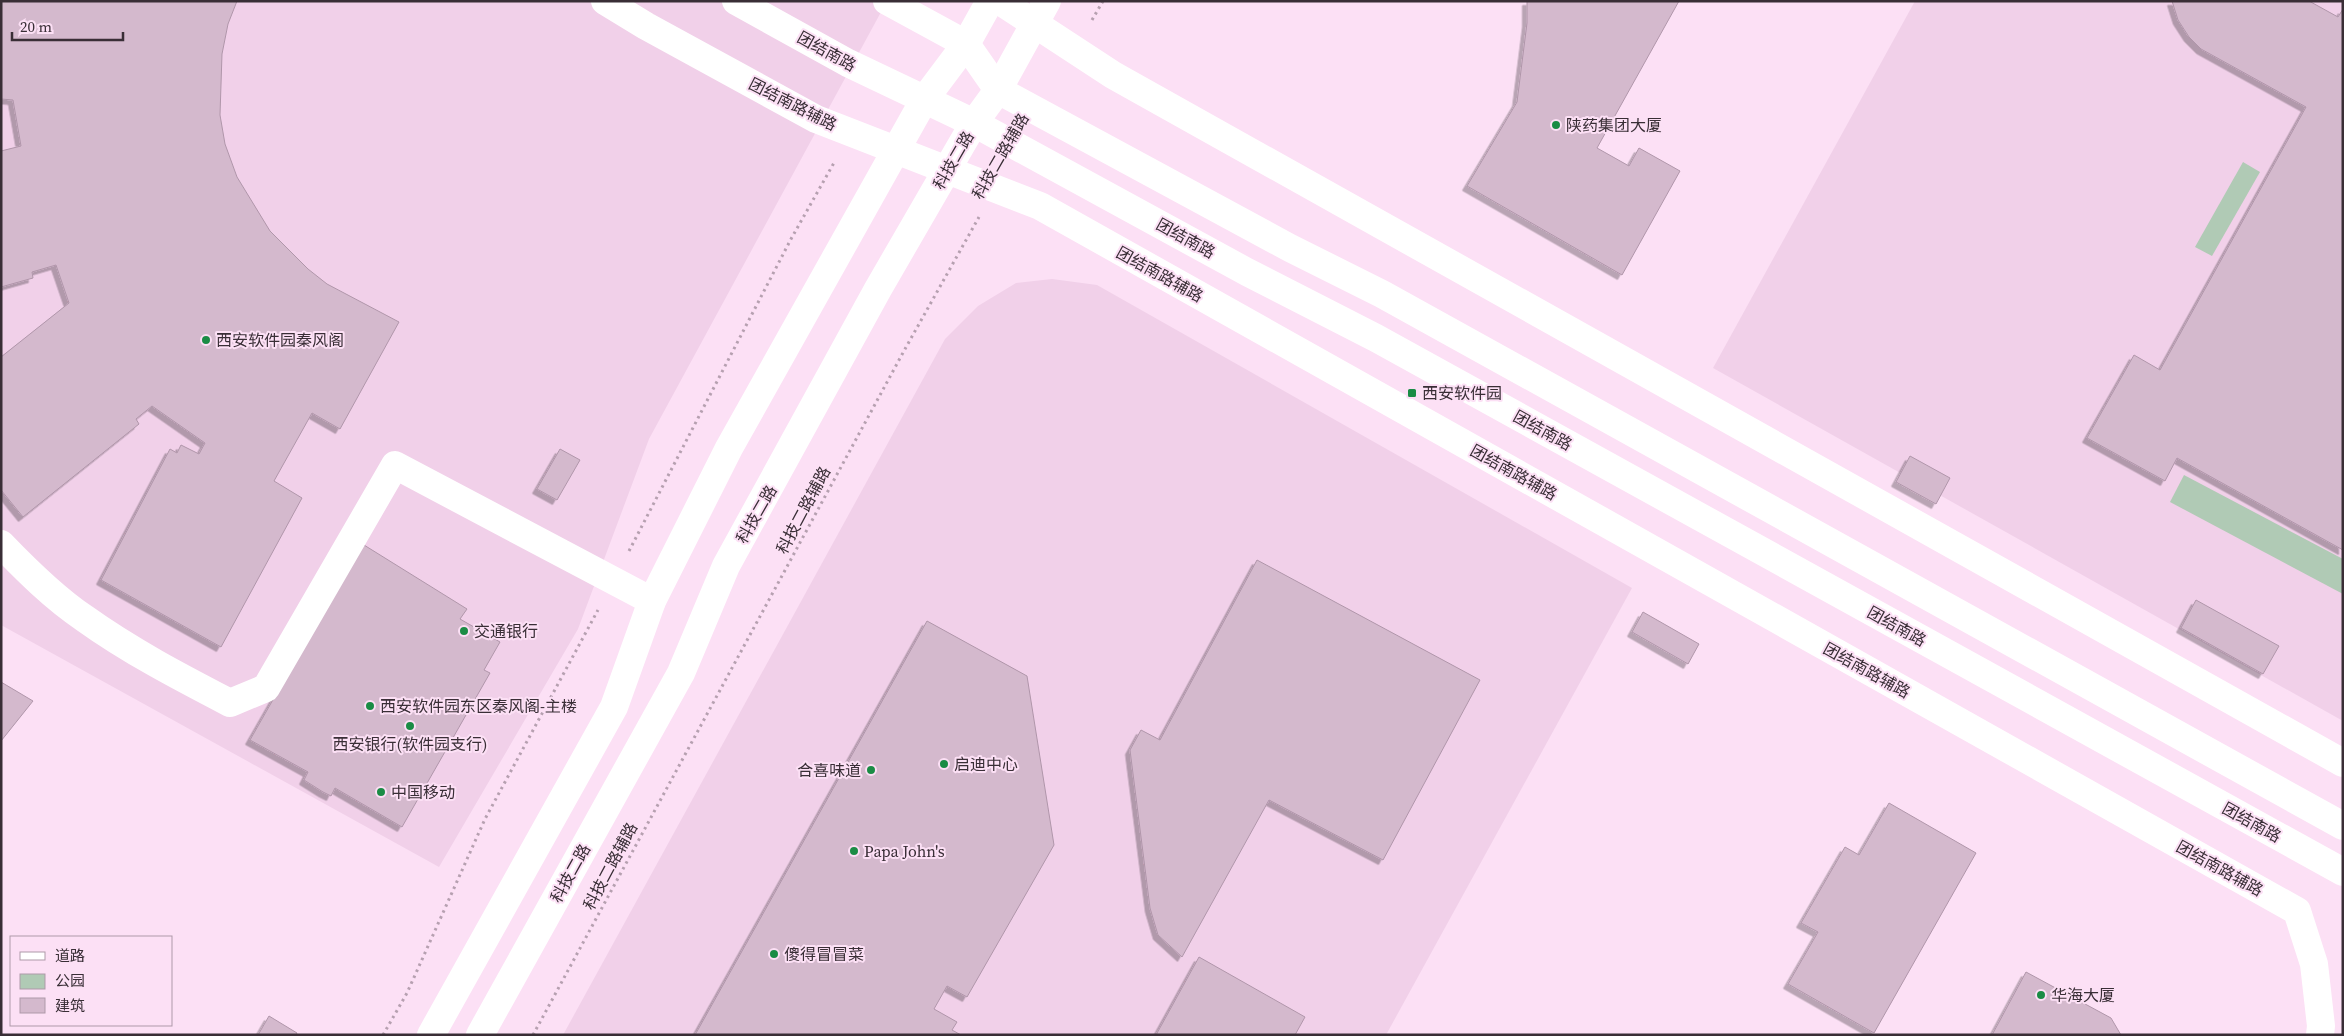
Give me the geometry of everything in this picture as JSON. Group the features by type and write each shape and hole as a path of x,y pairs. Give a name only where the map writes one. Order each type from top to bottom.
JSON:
{"main road":[{"name":"团结南路辅路","path":"605,1 646,26 816,119 1040,206 2296,911 2314,964 2321,1026 2320,1035"},
{"name":"团结南路","path":"736,1 848,63 974,123 1247,272 1376,338 2343,872"},
{"path":"887,1 966,44 998,90 1290,248 1382,294 2343,826"},
{"path":"431,1035 614,708 652,601 729,448 924,100 966,44 990,1"},
{"path":"1000,1 1041,12 1075,50 1130,84 2343,764"},
{"name":"科技二路","path":"480,1035 681,673 726,566 878,289 974,123 998,90 1041,12"},
{"path":"1,544 21,565 83,618 151,661 230,703 266,688 395,465 652,601"}],"path":[{"path":"1075,50 1103,1"},
{"path":"383,1035 407,993 485,819 613,581 791,239 851,132"},
{"name":"科技二路辅路","path":"533,1035 900,358 995,189"}],"shaded area":[{"path":"1,1 887,1 649,439 578,629 439,867 1,625"},
{"path":"1915,1 2343,1 2343,721 1713,368"},
{"path":"1052,279 1097,285 1632,588 1386,1035 563,1035 945,339 978,306 1016,283"}],"green space":[{"path":"2243,162 2260,172 2212,256 2195,247"},
{"path":"2184,475 2343,559 2343,594 2170,502"}],"building":[{"name":"西安软件园秦风阁","path":"1,1 237,1 228,24 222,54 220,115 225,144 237,177 270,231 308,269 327,284 399,322 340,429 312,413 274,481 302,498 221,647 101,580 170,449 177,453 181,445 199,454 205,443 152,406 136,419 139,424 23,517 1,490 1,357 69,303 56,265 32,272 33,278 1,287 1,151 21,146 13,100 1,99"},
{"name":"陕药集团大厦","path":"1527,1 1679,1 1597,148 1629,166 1639,148 1680,171 1622,275 1467,186 1517,102 1527,23"},
{"path":"2172,1 2309,1 2338,17 2343,9 2343,550 2177,458 2165,481 2087,438 2134,355 2160,370 2306,107 2201,49 2189,37 2178,20"},
{"path":"560,449 580,460 557,500 537,489"},
{"path":"1910,456 1950,478 1936,504 1896,482"},
{"name":"西安软件园东区秦风阁-主楼","path":"364,545 467,609 460,619 500,642 484,670 490,673 402,827 335,788 331,796 323,792 304,780 308,772 250,740 355,556"},
{"path":"1257,560 1480,680 1383,860 1269,800 1182,957 1158,935 1150,908 1130,750 1141,730 1160,740"},
{"path":"2196,600 2279,646 2263,674 2181,628"},
{"path":"1643,612 1699,644 1688,664 1632,632"},
{"name":"启迪中心","path":"927,621 1027,676 1054,845 967,997 947,986 934,1009 957,1022 952,1030 961,1035 695,1035"},
{"path":"1,682 33,701 1,741"},
{"path":"1889,803 1976,853 1874,1033 1788,984 1818,932 1801,923 1845,847 1859,855"},
{"path":"1199,957 1305,1017 1295,1035 1156,1035"},
{"name":"华海大厦","path":"2026,972 2111,1018 2121,1035 1992,1035"},
{"path":"269,1016 297,1033 296,1035 258,1035"}],"place":[{"name":"陕药集团大厦","path":"1556,125"},
{"name":"西安软件园秦风阁","path":"206,340"},
{"name":"西安软件园","path":"1412,393"},
{"name":"交通银行","path":"464,631"},
{"name":"西安软件园东区秦风阁-主楼","path":"370,706"},
{"name":"西安银行(软件园支行)","path":"410,726"},
{"name":"启迪中心","path":"944,764"},
{"name":"合喜味道","path":"871,770"},
{"name":"中国移动","path":"381,792"},
{"name":"Papa John's","path":"854,851"},
{"name":"傻得冒冒菜","path":"774,954"},
{"name":"华海大厦","path":"2041,995"}]}
